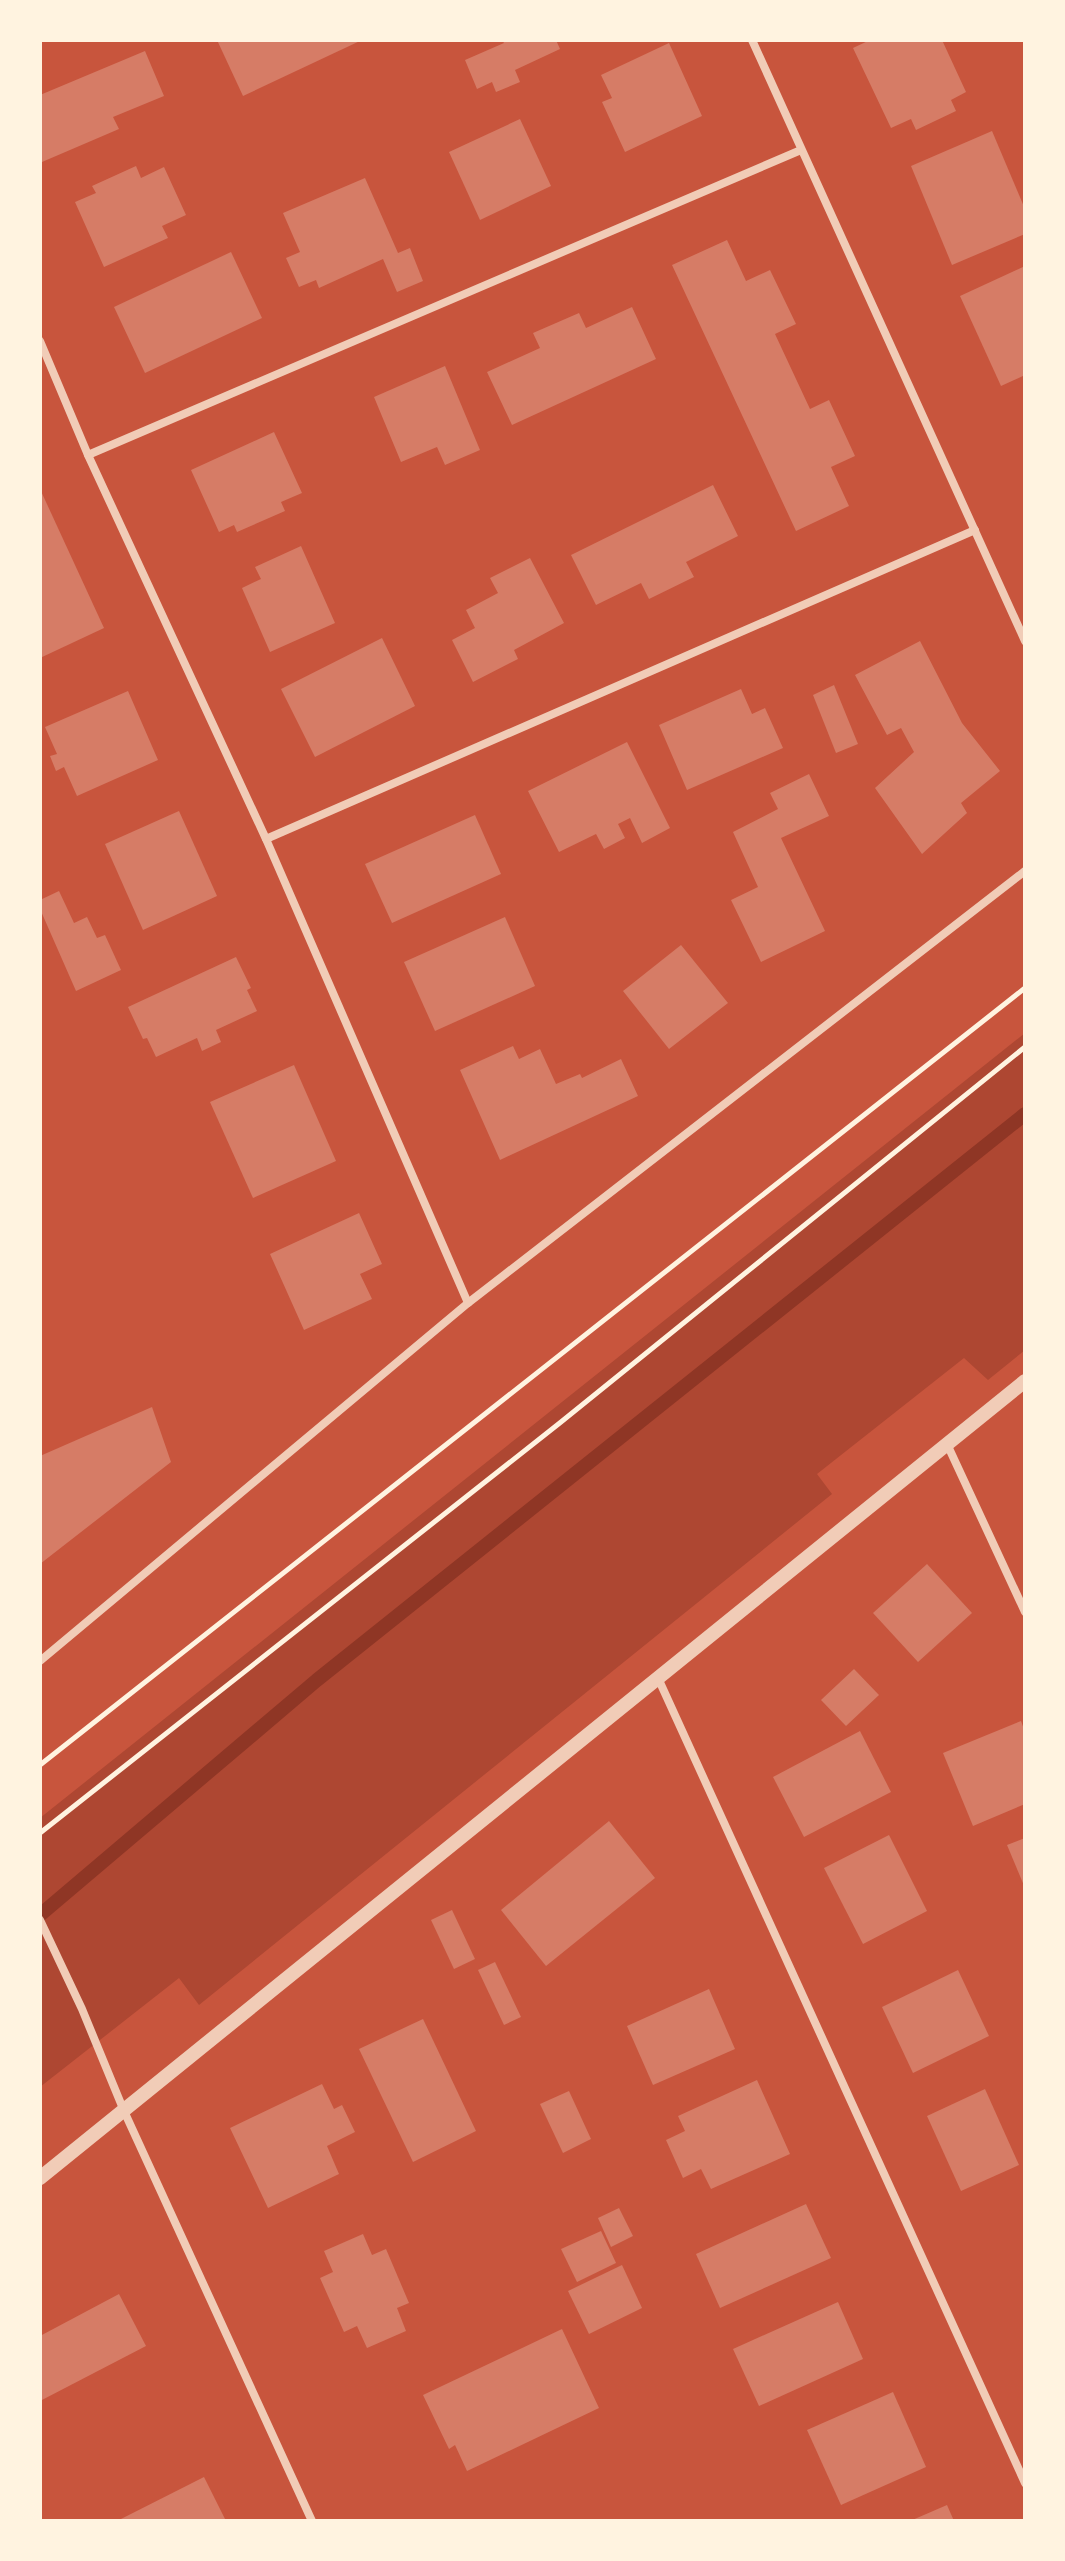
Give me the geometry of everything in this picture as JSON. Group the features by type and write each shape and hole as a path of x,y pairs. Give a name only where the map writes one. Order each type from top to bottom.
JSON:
{"street":[{"path":"752,40 1025,641"},
{"path":"88,455 801,150"},
{"path":"40,341 88,455 266,839 468,1303"},
{"path":"266,839 975,530"},
{"path":"40,1661 468,1303 1025,871"},
{"path":"40,2178 1025,1381"},
{"path":"947,1444 1025,1612"},
{"path":"658,1678 1025,2483"},
{"path":"40,1920 312,2521"}],"path":[{"path":"40,1765 1025,988"},
{"path":"40,1833 561,1422 1025,1047"}],"shaded area":[{"path":"1025,1033 1025,1350 988,1380 964,1358 817,1474 832,1494 199,2005 179,1978 40,2087 40,1818"}],"building":[{"path":"217,40 362,40 243,96"},
{"path":"502,40 556,40 560,49 515,70 520,82 496,92 492,82 477,89 465,60 504,43"},
{"path":"870,40 942,40 966,92 951,100 956,111 916,130 911,119 891,128 853,48"},
{"path":"669,43 702,116 625,152 602,102 612,98 601,75"},
{"path":"145,51 164,96 113,117 119,129 42,162 40,95"},
{"path":"520,119 551,186 480,220 449,152"},
{"path":"992,131 1025,209 1025,234 952,265 911,166"},
{"path":"136,166 141,178 164,167 186,215 162,226 168,238 104,267 75,202 96,193 92,186"},
{"path":"365,178 398,253 410,248 423,281 397,292 383,259 319,288 316,280 299,287 286,258 300,252 283,213"},
{"path":"727,240 746,281 770,270 796,324 775,334 810,409 829,400 855,456 831,467 849,506 796,531 672,265"},
{"path":"231,252 262,318 145,373 114,307"},
{"path":"1025,266 1025,375 1001,386 960,296"},
{"path":"632,307 656,359 512,425 487,372 540,348 533,333 579,313 586,328"},
{"path":"445,366 480,450 445,465 437,447 401,462 374,397"},
{"path":"274,432 302,493 281,502 285,511 237,532 234,525 219,532 191,470"},
{"path":"713,485 738,536 686,562 694,577 649,599 641,583 596,605 571,555"},
{"path":"40,489 104,628 40,658"},
{"path":"301,546 335,623 270,652 242,588 261,579 255,567"},
{"path":"530,558 564,623 514,650 518,659 473,682 452,640 475,628 466,610 498,593 490,578"},
{"path":"382,638 415,706 315,757 281,689"},
{"path":"920,641 962,723 1000,771 961,803 967,813 922,854 875,788 914,752 901,728 887,735 855,675"},
{"path":"834,685 858,744 836,753 813,695"},
{"path":"741,689 752,714 765,708 783,748 687,790 659,725"},
{"path":"128,691 158,760 77,796 64,767 56,771 50,756 57,754 45,727"},
{"path":"627,742 670,828 642,843 630,818 618,824 625,838 604,849 596,834 559,852 528,791"},
{"path":"809,774 829,816 781,838 825,931 761,962 731,900 758,887 733,832 778,809 770,793"},
{"path":"179,811 217,896 143,930 105,844"},
{"path":"475,815 501,874 392,923 365,864"},
{"path":"59,891 74,923 87,917 97,938 105,935 121,970 76,991 40,909 40,900"},
{"path":"505,917 535,986 435,1031 404,962"},
{"path":"681,945 728,1003 669,1049 623,991"},
{"path":"236,957 251,988 247,990 257,1011 216,1030 221,1042 202,1051 197,1038 156,1057 147,1038 143,1039 128,1007"},
{"path":"513,1046 519,1059 540,1049 556,1084 580,1074 582,1078 621,1059 638,1096 500,1160 460,1070"},
{"path":"294,1065 336,1161 253,1198 210,1102"},
{"path":"359,1213 382,1264 360,1274 372,1299 304,1330 270,1254"},
{"path":"152,1407 171,1462 40,1564 40,1456"},
{"path":"927,1564 972,1613 918,1662 873,1613"},
{"path":"854,1669 879,1695 846,1726 821,1700"},
{"path":"1021,1721 1025,1732 1025,1804 973,1826 943,1753"},
{"path":"860,1731 891,1792 804,1837 773,1777"},
{"path":"609,1821 655,1878 546,1966 501,1910"},
{"path":"889,1835 927,1911 863,1944 824,1868"},
{"path":"1025,1838 1025,1888 1007,1845"},
{"path":"452,1910 475,1959 454,1969 431,1920"},
{"path":"495,1962 521,2017 504,2025 478,1970"},
{"path":"958,1970 989,2036 913,2073 882,2007"},
{"path":"709,1989 735,2049 653,2085 627,2026"},
{"path":"423,2019 476,2131 413,2162 359,2049"},
{"path":"757,2080 790,2154 711,2189 701,2169 683,2178 666,2140 685,2131 678,2116"},
{"path":"322,2084 334,2109 342,2105 355,2132 327,2146 339,2174 268,2208 230,2128"},
{"path":"985,2089 1019,2165 961,2191 927,2116"},
{"path":"569,2091 591,2139 563,2153 540,2104"},
{"path":"806,2204 831,2258 720,2308 696,2254"},
{"path":"619,2208 633,2236 611,2247 598,2218"},
{"path":"601,2231 616,2263 577,2282 561,2249"},
{"path":"363,2234 372,2255 386,2249 409,2303 397,2308 406,2331 367,2348 357,2326 344,2332 320,2278 333,2272 324,2251"},
{"path":"622,2265 642,2308 589,2334 568,2291"},
{"path":"119,2294 146,2346 40,2401 40,2336"},
{"path":"838,2302 863,2359 759,2406 733,2349"},
{"path":"562,2329 599,2408 467,2471 455,2445 449,2449 423,2395"},
{"path":"893,2392 926,2467 841,2505 807,2430"},
{"path":"204,2477 226,2521 117,2521"},
{"path":"947,2505 954,2521 910,2521"}],"waterway":[{"path":"40,1915 317,1680 1025,1114"}]}
